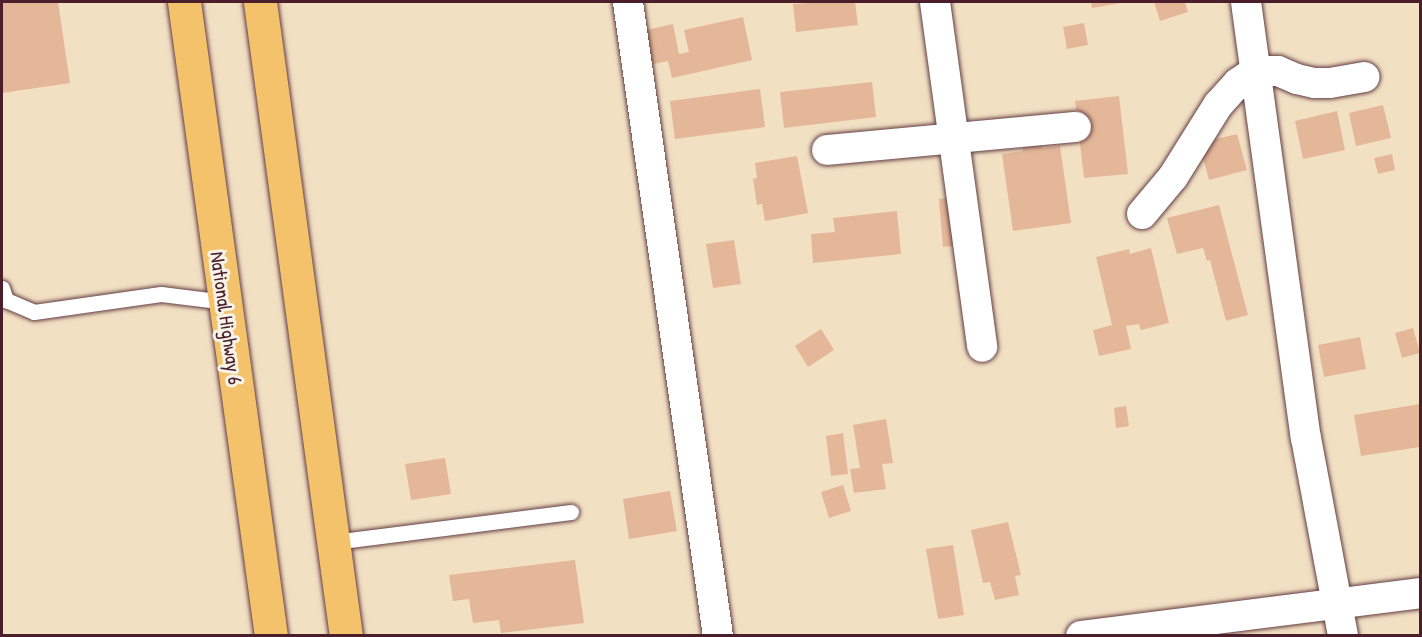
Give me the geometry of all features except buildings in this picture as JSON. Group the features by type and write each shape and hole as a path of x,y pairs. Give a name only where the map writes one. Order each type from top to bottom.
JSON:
{"highway":[{"name":"National Highway 6","path":"184,2 271,636"},
{"path":"260,2 346,636"}],"street":[{"path":"628,2 717,636"},
{"path":"935,2 982,347"},
{"path":"1246,2 1306,438 1342,636"},
{"path":"1142,214 1173,177 1218,105 1238,83 1255,71 1278,71 1297,80 1315,83 1330,83 1364,77"},
{"path":"827,150 1076,127"},
{"path":"1081,636 1155,631 1336,603 1420,593"}],"lane":[{"path":"2,288 6,300 34,312 161,294 225,302"},
{"path":"333,542 571,512"}]}
